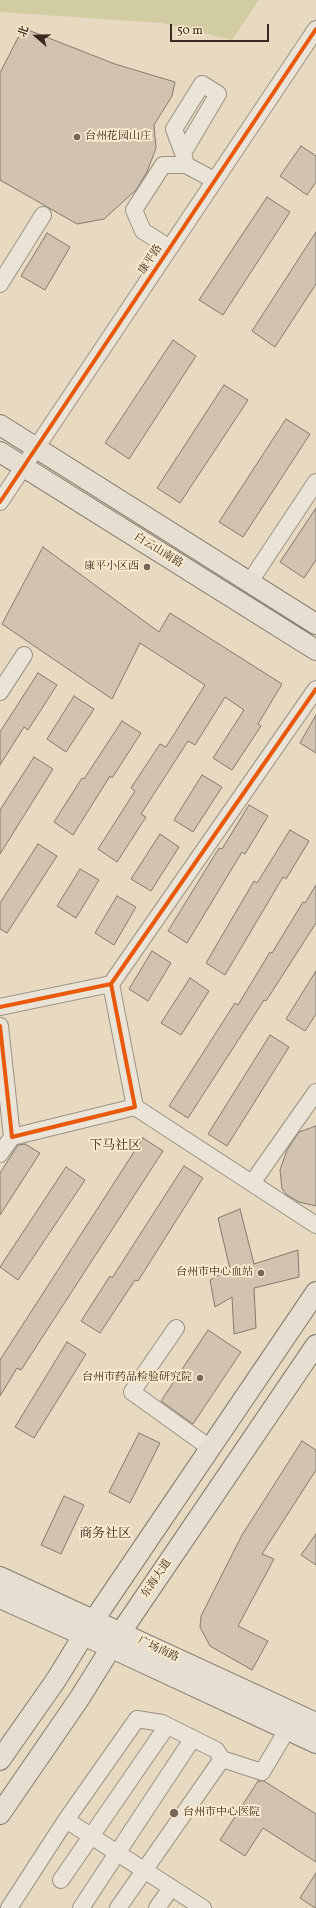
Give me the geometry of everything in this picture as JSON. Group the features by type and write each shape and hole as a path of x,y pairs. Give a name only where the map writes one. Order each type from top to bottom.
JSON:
{"main road":[{"name":"白云山南路","path":"0,426 316,624"},
{"name":"白云山南路","path":"0,452 316,650"},
{"path":"0,1760 56,1680 88,1628 316,1292"},
{"name":"东海大道","path":"0,1814 316,1345"},
{"name":"广场南路","path":"0,1577 88,1628"},
{"name":"广场南路","path":"0,1598 88,1628 316,1723"},
{"name":"广场南路","path":"116,1640 287,1730 316,1743"}],"street":[{"name":"康平路","path":"0,502 316,29"},
{"path":"170,248 144,231 134,210 163,165 184,159 214,180"},
{"path":"0,284 43,215"},
{"path":"249,582 316,482"},
{"path":"0,692 24,656"},
{"path":"0,1007 111,984 316,689"},
{"path":"111,984 135,1107 316,1225"},
{"path":"0,1026 12,1137"},
{"path":"252,1183 316,1092"},
{"path":"0,1154 12,1137 135,1107"},
{"path":"176,1328 132,1392 210,1448"},
{"path":"9,1908 66,1820 137,1719 162,1723 216,1750 222,1759 262,1772 287,1730"},
{"path":"61,1880 167,1726"},
{"path":"81,1908 193,1738"},
{"path":"118,1908 143,1870 222,1759"},
{"path":"66,1820 199,1907"},
{"path":"157,1908 171,1888"}],"shaded area":[{"path":"0,0 259,0 232,40 162,23 0,12"}],"building":[{"name":"台州花园山庄","path":"23,28 115,64 175,82 172,96 154,125 156,148 147,172 136,190 104,219 77,224 0,180 0,73"},
{"path":"301,146 316,156 316,182 307,195 280,176"},
{"path":"267,197 290,212 223,315 199,300"},
{"path":"316,232 316,284 275,347 252,331"},
{"path":"47,233 70,247 45,290 21,276"},
{"path":"173,340 196,356 129,459 105,443"},
{"path":"224,385 248,400 180,503 157,488"},
{"path":"286,419 310,434 243,537 219,522"},
{"path":"316,508 316,560 304,578 280,562"},
{"path":"43,547 159,632 170,613 282,684 258,724 261,726 232,770 213,758 244,710 225,697 195,745 188,741 141,814 146,817 117,862 98,849 135,791 131,788 160,744 166,747 205,685 140,643 112,699 2,624"},
{"path":"38,673 57,685 28,730 24,727 0,765 0,732"},
{"path":"74,696 94,709 66,752 47,739"},
{"path":"316,715 316,753 300,743"},
{"path":"122,721 141,733 112,778 110,776 73,835 54,822 82,778 84,779"},
{"path":"34,757 53,769 0,854 0,810"},
{"path":"202,775 222,787 193,832 174,820"},
{"path":"249,805 268,816 245,854 242,852 187,943 168,931 219,848 222,849"},
{"path":"290,830 309,841 286,879 283,877 225,975 206,963 254,881 257,883"},
{"path":"160,834 179,847 151,891 131,879"},
{"path":"38,844 57,856 7,933 0,929 0,903"},
{"path":"80,869 99,880 76,918 57,906"},
{"path":"316,885 316,923 266,1001 264,1000 188,1118 169,1106 235,1003 238,1005 270,952 272,953 303,902 305,903"},
{"path":"117,896 136,907 114,945 95,933"},
{"path":"152,951 171,963 148,1001 129,989"},
{"path":"316,971 316,1014 305,1031 286,1019"},
{"path":"190,978 209,991 181,1035 161,1023"},
{"path":"270,1035 289,1047 227,1146 208,1134"},
{"path":"316,1126 316,1206 299,1202 287,1195 282,1189 280,1170 287,1150 299,1132"},
{"path":"143,1138 163,1151 21,1370 17,1368 0,1396 0,1360"},
{"path":"25,1144 40,1153 0,1215 0,1173 18,1145"},
{"path":"184,1166 203,1178 138,1281 135,1280 100,1333 81,1321 110,1276 112,1278"},
{"path":"66,1167 85,1180 18,1280 0,1267"},
{"name":"台州市中心血站","path":"240,1209 254,1264 298,1250 299,1277 254,1288 256,1328 234,1334 232,1297 215,1307 210,1280 230,1269 218,1218"},
{"name":"台州市药品检验研究院","path":"208,1330 241,1352 193,1424 161,1401"},
{"path":"67,1342 86,1354 34,1438 15,1427"},
{"path":"139,1433 160,1443 130,1503 109,1492"},
{"path":"302,1441 316,1450 316,1470 262,1554 274,1559 238,1626 268,1641 252,1670 210,1646 200,1627 201,1616 242,1535"},
{"path":"64,1496 84,1505 61,1554 41,1545"},
{"path":"316,1534 316,1565 301,1555"},
{"path":"258,1781 264,1781 316,1814 316,1862 263,1828 245,1856 220,1840"},
{"path":"316,1873 316,1908 315,1908 300,1898"}],"cycle path":[{"path":"0,502 316,29"},
{"path":"111,984 316,689"},
{"path":"0,1007 111,984 135,1107 12,1137 0,1026"}],"place":[{"name":"台州花园山庄","path":"77,137"},
{"name":"康平小区西","path":"147,567"},
{"name":"台州市中心血站","path":"261,1273"},
{"name":"台州市药品检验研究院","path":"200,1378"},
{"name":"台州市中心医院","path":"174,1813"}],"district":[{"name":"下马社区","path":"115,1147"},
{"name":"商务社区","path":"105,1535"}]}
